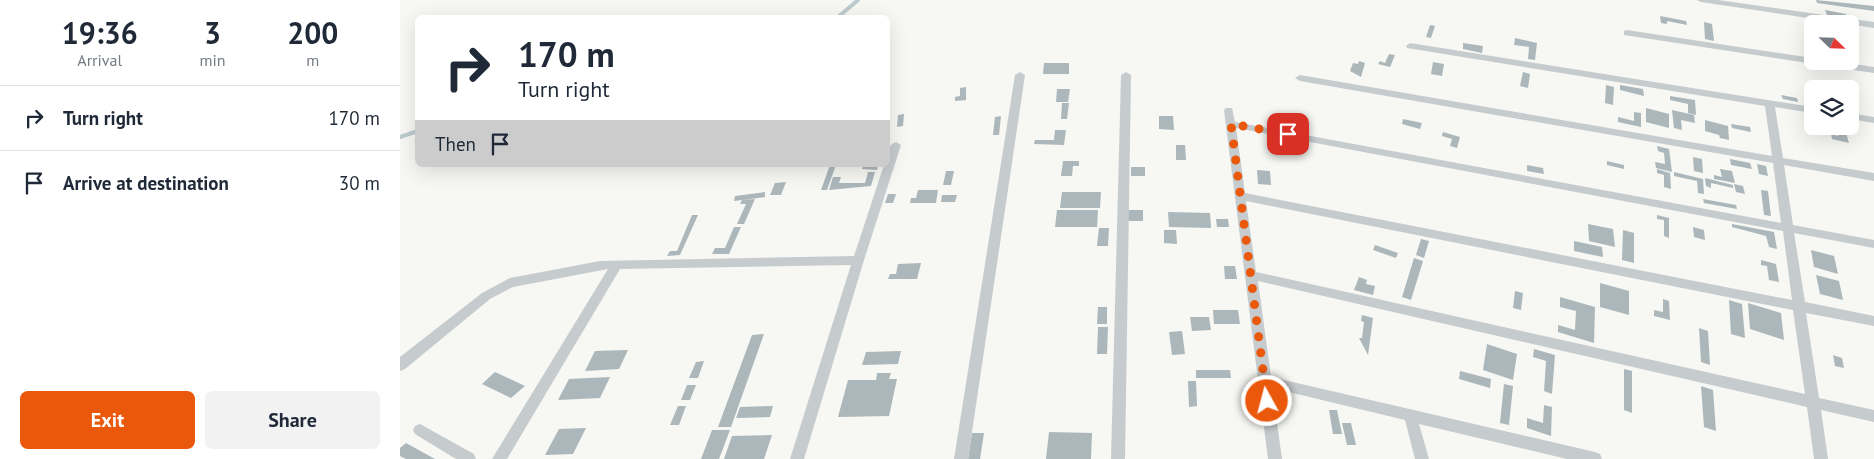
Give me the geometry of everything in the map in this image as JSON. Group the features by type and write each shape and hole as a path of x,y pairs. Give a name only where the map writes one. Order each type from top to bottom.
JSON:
{"street":[{"path":"1701,0 1874,25"},
{"path":"1627,33 1804,60"},
{"path":"1410,46 1804,109"},
{"path":"1859,68 1874,70"},
{"path":"961,459 1020,74"},
{"path":"1118,459 1126,75"},
{"path":"1300,78 1874,177"},
{"path":"1770,104 1821,459"},
{"path":"1229,110 1275,459"},
{"path":"1859,118 1874,120"},
{"path":"1231,124 1874,244"},
{"path":"890,163 896,145"},
{"path":"797,459 889,167"},
{"path":"1240,196 1874,321"},
{"path":"400,365 486,296 510,283 600,265 858,260"},
{"path":"499,459 618,264"},
{"path":"1251,275 1874,416"},
{"path":"1265,381 1595,459"},
{"path":"1410,414 1422,459"},
{"path":"420,430 469,459"}],"building":[{"path":"1816,0 1874,6 1874,11 1817,3"},
{"path":"1825,10 1846,15 1827,15"},
{"path":"1660,16 1686,21 1687,25 1667,21 1667,24 1661,23"},
{"path":"1704,22 1712,24 1714,41 1705,39"},
{"path":"1430,25 1435,26 1431,38 1426,37"},
{"path":"1515,38 1537,43 1535,60 1528,59 1529,47 1514,45"},
{"path":"1463,43 1483,46 1482,53 1463,49"},
{"path":"1389,54 1395,55 1390,67 1378,64 1380,61 1385,63"},
{"path":"1359,61 1365,63 1361,77 1350,71 1353,63 1358,64"},
{"path":"1433,62 1444,64 1442,76 1431,74"},
{"path":"1044,63 1069,63 1069,74 1043,74"},
{"path":"1523,72 1530,74 1528,88 1520,86"},
{"path":"1606,85 1614,87 1613,105 1605,103"},
{"path":"1620,85 1643,89 1644,96 1620,90"},
{"path":"966,87 966,100 955,101 955,97 960,96 960,88"},
{"path":"1057,89 1070,89 1068,102 1056,102"},
{"path":"1781,95 1797,98 1798,102 1783,99"},
{"path":"1670,96 1695,100 1696,115 1688,113 1688,104 1670,100"},
{"path":"1062,103 1069,103 1067,119 1061,119"},
{"path":"1646,108 1669,114 1669,128 1646,122"},
{"path":"1672,110 1694,115 1695,123 1681,120 1682,130 1674,128"},
{"path":"1634,112 1641,113 1641,127 1618,122 1618,117 1634,121"},
{"path":"904,114 903,126 897,127 898,115"},
{"path":"1001,116 999,135 993,135 995,117"},
{"path":"1159,116 1173,116 1174,130 1159,129"},
{"path":"1403,119 1422,123 1420,129 1402,124"},
{"path":"1705,120 1728,126 1729,140 1705,131"},
{"path":"1731,124 1750,127 1751,132 1732,128"},
{"path":"1055,130 1066,130 1064,145 1034,144 1035,140 1054,140"},
{"path":"1443,132 1460,137 1457,148 1450,146 1452,139 1442,136"},
{"path":"1831,135 1847,135 1849,143 1832,139"},
{"path":"1176,145 1185,145 1186,160 1176,160"},
{"path":"1657,146 1669,149 1672,172 1656,168 1655,162 1665,164 1664,153 1658,151"},
{"path":"1693,157 1702,159 1703,173 1694,171"},
{"path":"1730,159 1750,163 1752,169 1731,165"},
{"path":"1063,161 1079,161 1079,166 1073,166 1072,176 1061,176"},
{"path":"1607,161 1624,165 1624,169 1607,165"},
{"path":"1757,164 1766,166 1768,176 1759,174"},
{"path":"1527,165 1543,168 1544,174 1527,171"},
{"path":"829,167 835,167 827,190 821,190"},
{"path":"862,167 878,167 877,170 862,169"},
{"path":"1131,167 1145,167 1145,176 1131,176"},
{"path":"1657,169 1670,173 1671,189 1664,187 1664,175 1657,173"},
{"path":"1720,169 1732,171 1735,183 1714,179 1714,175 1722,177"},
{"path":"1257,170 1270,171 1271,185 1258,184"},
{"path":"946,171 954,171 951,185 943,185"},
{"path":"868,172 875,172 871,186 829,190 833,177 841,177 839,183 865,183"},
{"path":"1674,172 1703,179 1704,194 1698,193 1697,181 1674,176"},
{"path":"1705,178 1733,185 1733,188 1711,183 1711,188 1706,186"},
{"path":"786,182 781,195 770,195 775,183"},
{"path":"1734,184 1743,186 1745,194 1736,192"},
{"path":"918,190 938,190 936,203 910,203 911,198 916,198"},
{"path":"1761,190 1768,191 1771,216 1764,215"},
{"path":"765,192 765,197 734,201 735,196"},
{"path":"1062,192 1101,192 1100,208 1060,208"},
{"path":"888,194 896,194 893,203 885,203"},
{"path":"942,195 957,195 955,202 941,202"},
{"path":"755,199 744,224 737,224 746,204 740,204 742,200"},
{"path":"1703,199 1736,205 1737,209 1704,203"},
{"path":"1057,210 1098,210 1097,227 1055,227"},
{"path":"1128,210 1143,210 1143,221 1128,221"},
{"path":"1168,212 1210,213 1211,228 1169,227"},
{"path":"692,215 698,215 680,255 667,256 670,251 677,251"},
{"path":"1657,215 1669,218 1669,238 1664,236 1664,220 1657,219"},
{"path":"1216,219 1228,219 1229,227 1217,227"},
{"path":"1588,224 1613,229 1615,247 1589,241"},
{"path":"1732,224 1774,232 1777,249 1769,247 1766,236 1732,227"},
{"path":"734,227 741,227 729,254 712,254 715,248 725,248"},
{"path":"1693,227 1704,230 1705,240 1694,237"},
{"path":"1099,228 1109,228 1108,246 1097,246"},
{"path":"1164,230 1176,230 1177,244 1164,243"},
{"path":"1623,230 1634,233 1634,263 1622,260"},
{"path":"1421,239 1429,241 1424,258 1416,255"},
{"path":"1574,241 1602,247 1603,257 1574,251"},
{"path":"1375,245 1398,253 1396,258 1373,250"},
{"path":"1811,250 1834,256 1838,274 1814,267"},
{"path":"1414,258 1423,261 1411,300 1402,297"},
{"path":"1761,260 1776,264 1779,282 1769,280 1767,266 1761,265"},
{"path":"921,263 917,279 888,279 890,274 896,274 898,264"},
{"path":"1224,266 1235,266 1237,279 1225,279"},
{"path":"1816,275 1839,281 1843,300 1820,294"},
{"path":"1359,277 1367,280 1366,284 1375,286 1373,295 1354,290"},
{"path":"1600,283 1629,291 1629,315 1600,307"},
{"path":"1515,291 1523,293 1521,310 1513,308"},
{"path":"1560,297 1595,307 1594,343 1558,332 1558,325 1575,330 1576,311 1560,307"},
{"path":"1663,299 1669,301 1670,320 1654,316 1654,310 1663,312"},
{"path":"1729,300 1742,304 1745,338 1731,334"},
{"path":"1748,303 1781,313 1784,340 1750,329"},
{"path":"1098,307 1107,307 1107,324 1097,324"},
{"path":"1213,310 1238,310 1240,324 1214,324"},
{"path":"1362,315 1373,318 1368,355 1359,338 1362,338 1364,322 1361,321"},
{"path":"1190,317 1209,317 1211,330 1192,331"},
{"path":"1098,327 1108,327 1107,354 1097,354"},
{"path":"1699,328 1708,331 1710,365 1701,362"},
{"path":"1182,331 1185,354 1172,355 1169,332"},
{"path":"764,334 731,427 718,427 752,335"},
{"path":"1487,344 1517,354 1513,380 1483,370"},
{"path":"1534,349 1555,355 1552,394 1544,391 1546,361 1533,357"},
{"path":"628,350 619,369 585,371 595,351"},
{"path":"901,351 898,364 862,365 866,352"},
{"path":"1833,355 1842,358 1844,368 1835,366"},
{"path":"704,361 698,378 689,378 696,362"},
{"path":"1624,369 1632,371 1632,413 1624,410"},
{"path":"1196,370 1230,370 1231,378 1196,378"},
{"path":"1460,371 1491,379 1490,388 1459,379"},
{"path":"495,372 525,386 511,398 482,384"},
{"path":"877,373 891,373 889,379 897,379 889,416 838,417 848,380 876,380"},
{"path":"610,377 600,398 558,400 569,379"},
{"path":"1188,381 1196,381 1197,406 1189,407"},
{"path":"1504,384 1513,386 1509,425 1500,423"},
{"path":"687,385 696,385 690,400 681,400"},
{"path":"1701,386 1713,390 1716,431 1704,427"},
{"path":"1544,405 1552,407 1551,436 1527,428 1527,418 1543,423"},
{"path":"678,406 686,406 679,425 670,425"},
{"path":"773,406 770,417 736,418 740,407"},
{"path":"1329,410 1337,410 1342,434 1333,434"},
{"path":"1342,423 1351,423 1356,445 1347,445"},
{"path":"586,428 573,454 545,455 559,429"},
{"path":"712,430 730,430 719,459 701,459"},
{"path":"1049,432 1092,433 1091,459 1046,459"},
{"path":"972,433 984,433 980,459 968,459"},
{"path":"772,435 764,459 724,459 732,436"},
{"path":"406,443 435,459 406,459 400,456 400,448"}],"waterway":[{"path":"840,15 858,0"},
{"path":"400,137 415,132"}],"route":[{"path":"1267,401 1231,124 1288,134"}]}
